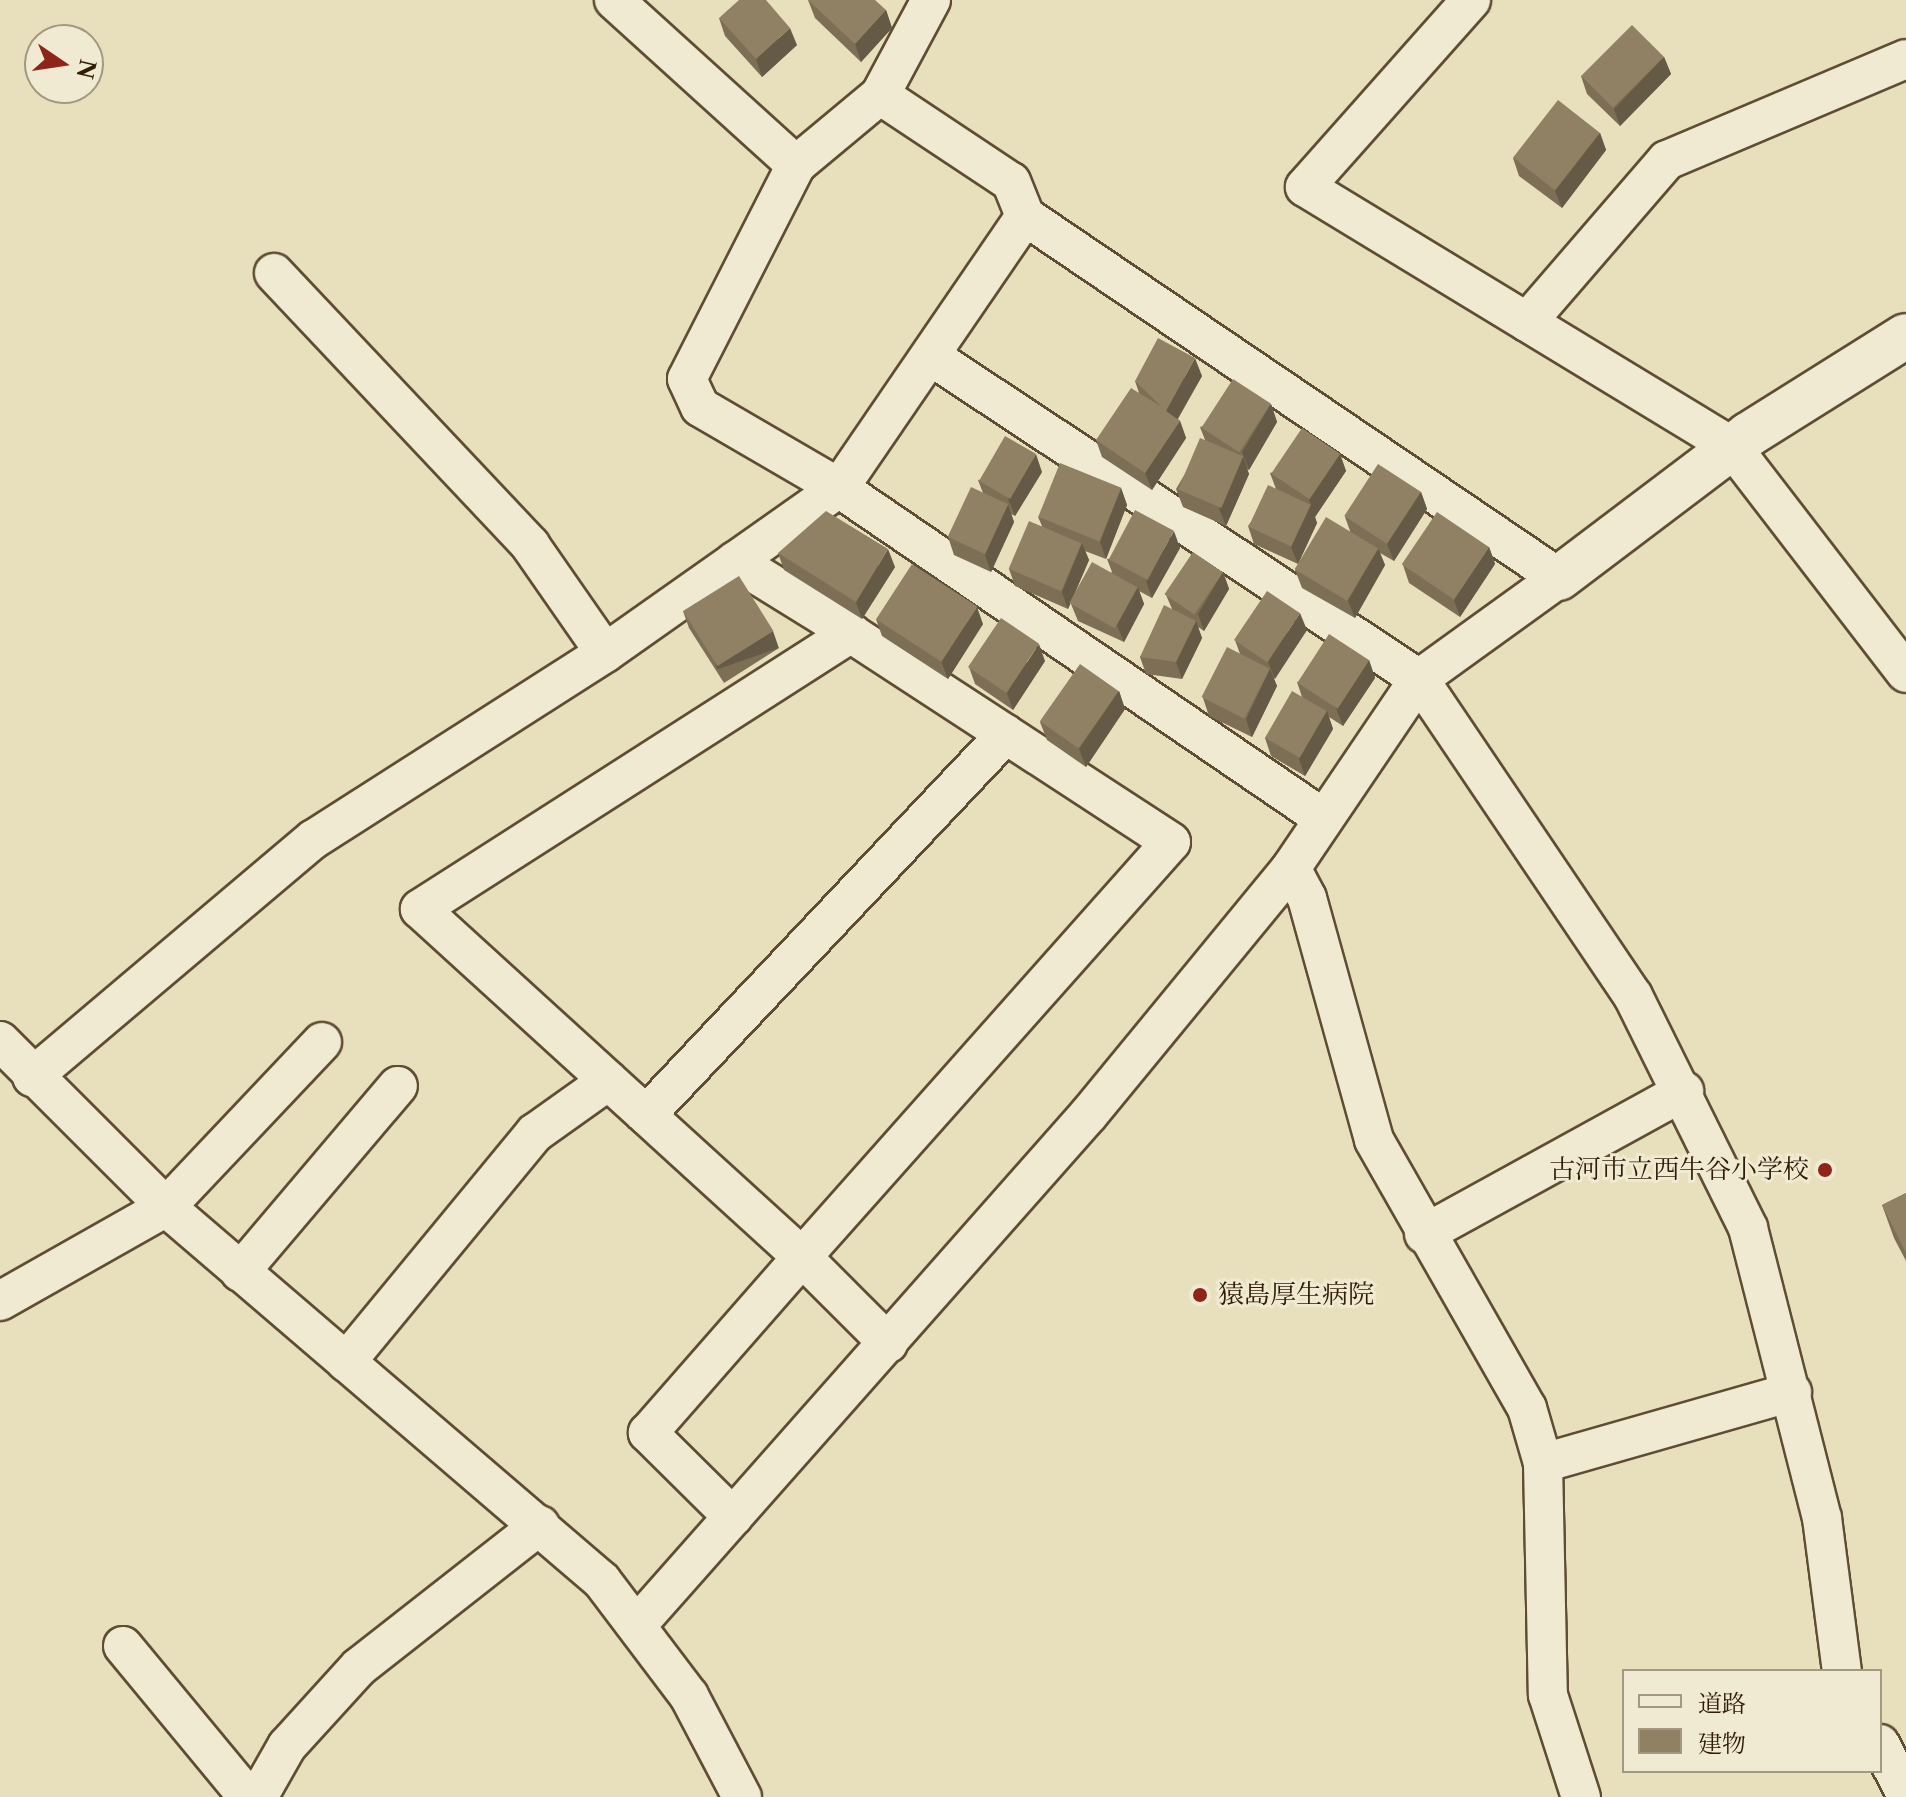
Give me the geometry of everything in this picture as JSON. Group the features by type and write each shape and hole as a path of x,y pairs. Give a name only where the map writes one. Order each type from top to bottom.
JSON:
{"street":[{"path":"614,0 796,165"},
{"path":"931,0 880,95 796,165 687,379 700,407 839,488 1323,818"},
{"path":"1471,0 1305,187 1732,447 1906,673"},
{"path":"1527,322 1667,160 1906,59"},
{"path":"880,95 1011,182 1025,216 1559,578"},
{"path":"32,1077 314,839 605,653 839,488 932,357 1025,216"},
{"path":"274,273 530,545 605,653"},
{"path":"637,1625 888,1343 1291,868 1419,679 1732,447 1906,336"},
{"path":"932,357 1419,679 1633,996 1684,1091 1748,1228 1822,1518 1842,1669"},
{"path":"733,1517 648,1433 1171,842 735,561"},
{"path":"851,633 420,909 802,1257 888,1343"},
{"path":"646,1115 1006,734"},
{"path":"1291,868 1307,898 1363,1112 1424,1234 1527,1408 1543,1463 1548,1695 1581,1797"},
{"path":"0,1041 32,1077 166,1207 540,1525 637,1625 689,1696 742,1797"},
{"path":"0,1301 166,1207 322,1042"},
{"path":"346,1362 535,1133 608,1081"},
{"path":"240,1272 398,1086"},
{"path":"1424,1234 1684,1091"},
{"path":"1543,1463 1792,1392"},
{"path":"258,1797 287,1746 359,1667 540,1525"},
{"path":"123,1646 248,1797"},
{"path":"1882,1748 1906,1794"}],"building":[{"path":"739,0 766,0 790,28 756,59 719,18"},
{"path":"808,0 875,0 886,10 855,44"},
{"path":"1632,25 1664,57 1613,108 1581,76"},
{"path":"1558,100 1600,133 1555,190 1513,158"},
{"path":"1158,338 1195,358 1166,411 1180,421 1145,473 1096,440 1131,388 1162,407 1135,381"},
{"path":"1233,379 1271,404 1239,452 1201,428"},
{"path":"1302,428 1340,454 1309,499 1271,474"},
{"path":"1005,436 1036,454 1010,499 979,481"},
{"path":"1200,438 1243,456 1221,508 1178,490"},
{"path":"1060,463 1121,488 1099,542 1038,517"},
{"path":"1378,464 1421,492 1387,544 1344,516"},
{"path":"1268,485 1311,505 1291,547 1249,527"},
{"path":"971,487 1008,504 985,554 948,537"},
{"path":"1135,510 1174,531 1148,580 1109,559"},
{"path":"826,511 888,549 856,602 778,553"},
{"path":"1437,512 1489,547 1454,599 1402,564"},
{"path":"1326,517 1378,548 1347,601 1295,569"},
{"path":"1029,521 1081,543 1061,591 1009,569"},
{"path":"1193,552 1223,572 1194,614 1164,594"},
{"path":"1092,562 1137,587 1115,628 1069,603"},
{"path":"912,564 977,606 941,662 876,619"},
{"path":"739,576 773,631 717,666 683,611"},
{"path":"1267,591 1300,613 1267,662 1234,640"},
{"path":"1164,605 1196,621 1176,662 1140,657"},
{"path":"1001,618 1039,644 1006,693 968,667"},
{"path":"1329,634 1369,660 1338,709 1297,683"},
{"path":"1227,647 1270,669 1244,719 1202,697"},
{"path":"1080,664 1119,691 1078,748 1040,721"},
{"path":"1292,691 1327,711 1300,758 1265,738"},
{"path":"1906,1193 1906,1253 1882,1205"}],"place":[{"name":"古河市立西牛谷小学校","path":"1825,1170"},
{"name":"猿島厚生病院","path":"1200,1295"}]}
